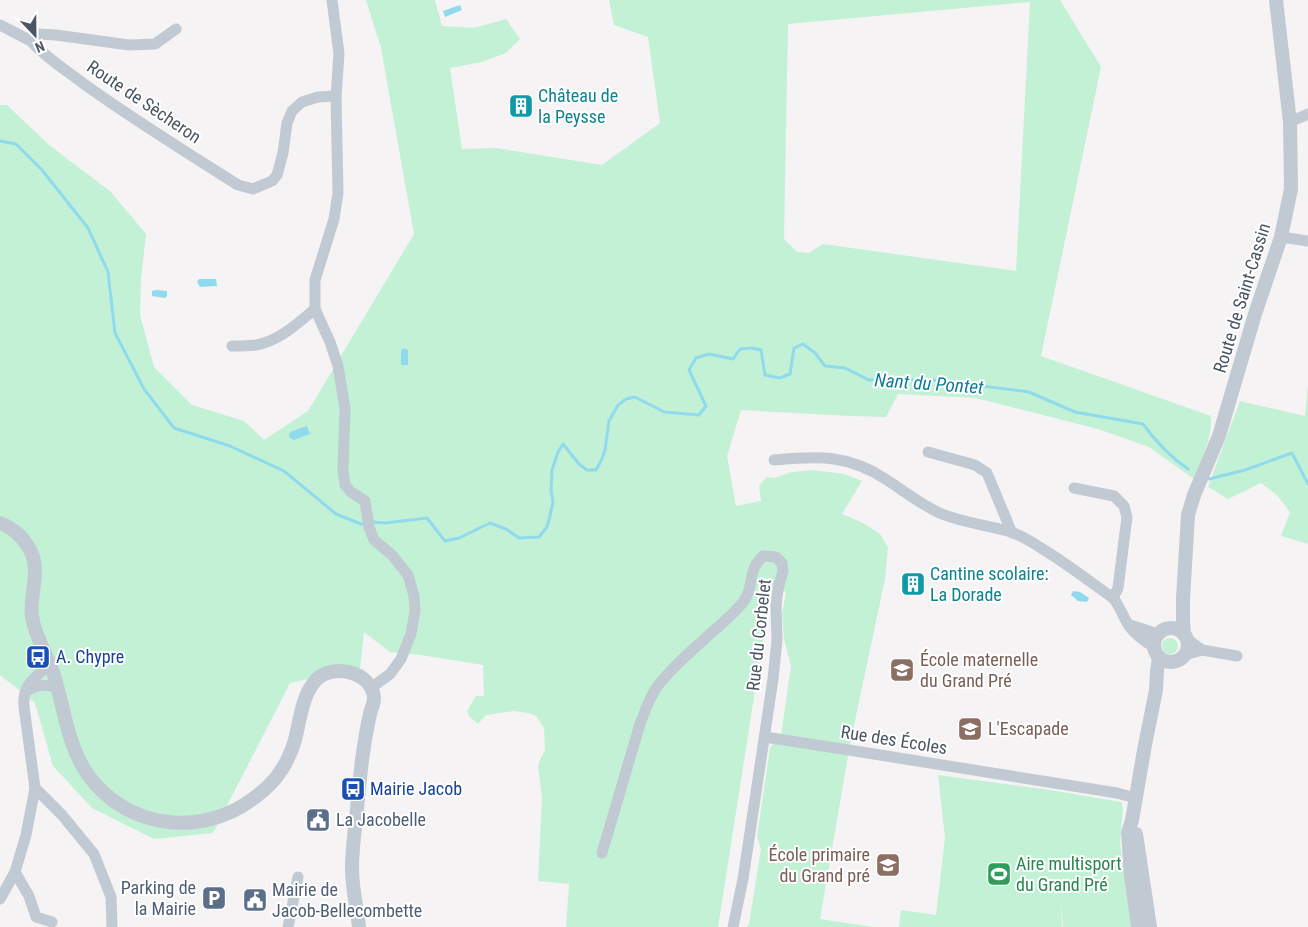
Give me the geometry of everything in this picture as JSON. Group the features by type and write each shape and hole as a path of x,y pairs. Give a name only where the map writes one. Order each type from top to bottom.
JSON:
{"street":[{"path":"332,0 339,54 336,96 338,193 334,219 315,280 315,309 330,342 338,366 345,408 343,470 345,485 351,492 365,501 369,528 374,540 392,555 408,575 414,596 415,611 411,634 401,659 390,674 371,688"},
{"name":"Route de Saint-Cassin","path":"1186,636 1182,621 1188,515 1194,495 1219,436 1255,314 1281,237 1292,189 1290,122 1276,0"},
{"path":"0,25 31,41"},
{"name":"Route de Sècheron","path":"176,29 154,44 129,45 38,34 31,41 40,51 95,92 160,136 238,185 253,189 272,182 277,175 283,153 287,123 292,111 302,102 318,97 336,96"},
{"path":"1290,122 1308,114"},
{"path":"1281,237 1308,241"},
{"path":"232,346 258,345 272,340 286,332 315,309"},
{"path":"928,452 975,465 987,473 1012,532"},
{"path":"774,460 828,457 855,463 873,471 940,513 971,523 1012,532 1054,555 1113,598 1119,605 1128,625 1160,642 1166,662 1180,659 1202,650"},
{"path":"1074,488 1114,496 1124,506 1128,517 1118,588 1113,598"},
{"path":"0,523 14,530 28,546 32,555 36,576 31,604 32,618 58,687 66,723 82,765 94,782 114,800 132,811 161,821 182,823 210,820 236,810 264,791 283,768 294,743 310,688 318,678 331,672 353,673 363,679 371,688 374,700 362,757 352,870 359,927"},
{"name":"Rue du Corbelet","path":"602,853 640,724 659,684 745,600 757,562 763,556 776,556 782,563 784,571 778,588 776,605 777,640 774,678 743,879 733,927"},
{"name":"Route de Saint-Cassin","path":"1138,927 1131,876 1128,833 1156,690 1160,642 1183,599"},
{"path":"1160,642 1176,629 1202,650 1237,656"},
{"path":"1180,659 1188,648 1186,636"},
{"name":"Route de Saint-Cassin","path":"1156,690 1180,659"},
{"path":"0,899 15,872 26,835 36,788 24,707 25,692 30,683 50,664"},
{"path":"25,692 40,685 58,687"},
{"name":"Rue des Écoles","path":"765,737 1135,798"},
{"path":"36,788 62,815 94,854 111,897 110,924"},
{"name":"Route de Saint-Cassin","path":"1132,820 1136,833 1150,927"},
{"path":"15,872 29,896 36,917 52,922"},
{"name":"Route de Saint-Cassin","path":"1131,876 1137,884 1144,927"},
{"path":"288,927 298,877"}],"green space":[{"path":"366,0 435,0 442,26 474,28 506,19 520,39 506,53 482,62 450,68 462,149 496,148 602,165 660,123 648,37 614,25 609,0 1060,0 1101,67 1041,356 1211,416 1208,442 1194,479 1149,447 1098,429 976,398 898,394 886,417 741,410 727,456 736,506 761,501 759,486 766,477 775,478 792,472 812,470 844,474 862,481 842,514 863,523 880,534 888,547 885,579 850,744 820,919 873,927 747,927 761,849 757,836 770,748 781,735 791,666 784,639 782,614 786,592 764,587 762,604 763,640 718,927 566,927 569,884 538,881 542,798 538,767 545,750 544,728 536,716 528,713 514,711 486,715 478,724 469,716 467,711 476,696 484,696 483,665 390,652 364,632 360,668 290,683 213,833 154,839 92,808 53,766 35,703 0,675 0,105 7,105 49,145 110,191 146,234 141,279 140,315 154,367 192,405 244,421 264,440 308,411 414,234 381,48","holes":["1030,2 1016,271 823,244 809,253 797,252 784,239 788,24"]},
{"path":"1308,385 1308,544 1281,536 1290,512 1277,495 1261,483 1228,499 1208,487 1240,401 1305,416"},
{"path":"1167,638 1173,638 1178,643 1176,652 1167,654 1162,649 1162,643"},
{"name":"Aire multisport du Grand Pré","path":"938,775 1050,790 1121,802 1123,808 1120,843 1131,927 1063,927 1060,897 1062,927 899,927 901,910 936,915 945,838"}],"water":[{"path":"460,5 462,10 445,17 443,11"},
{"path":"199,279 216,279 217,286 200,287 197,282"},
{"path":"152,291 167,291 167,296 165,298 152,296"},
{"path":"404,348 408,350 408,365 401,365 401,350"},
{"path":"307,426 310,434 294,440 290,438 290,432"},
{"path":"1073,591 1080,592 1089,598 1087,602 1078,601 1071,595"}],"waterway":[{"name":"Nant du Pontet","path":"0,141 16,144 42,170 88,228 108,272 115,333 144,389 174,428 230,446 284,471 336,514 361,524 427,518 445,541 459,538 490,523 506,529 519,538 539,537 547,527 550,516 553,502 551,490 552,470 563,444 579,464 587,470 596,470 605,450 609,421 618,405 626,399 635,397 664,412 699,415 706,406 689,370 696,358 709,354 733,359 740,349 752,348 761,350 765,375 780,378 790,374 794,348 803,344 815,353 825,366 845,368 869,380 934,380 1029,392 1075,412 1143,424 1163,448 1188,469"},
{"path":"1209,479 1245,470 1292,453 1308,484"}],"place":[{"name":"Château de la Peysse","path":"521,106"},
{"name":"Cantine scolaire: La Dorade","path":"913,584"},
{"name":"A. Chypre","path":"38,657"},
{"name":"École maternelle du Grand Pré","path":"902,670"},
{"name":"L'Escapade","path":"970,729"},
{"name":"Mairie Jacob","path":"353,789"},
{"name":"La Jacobelle","path":"318,820"},
{"name":"École primaire du Grand pré","path":"888,865"},
{"name":"Aire multisport du Grand Pré","path":"999,874"},
{"name":"Parking de la Mairie","path":"214,898"},
{"name":"Mairie de Jacob-Bellecombette","path":"255,900"}]}
